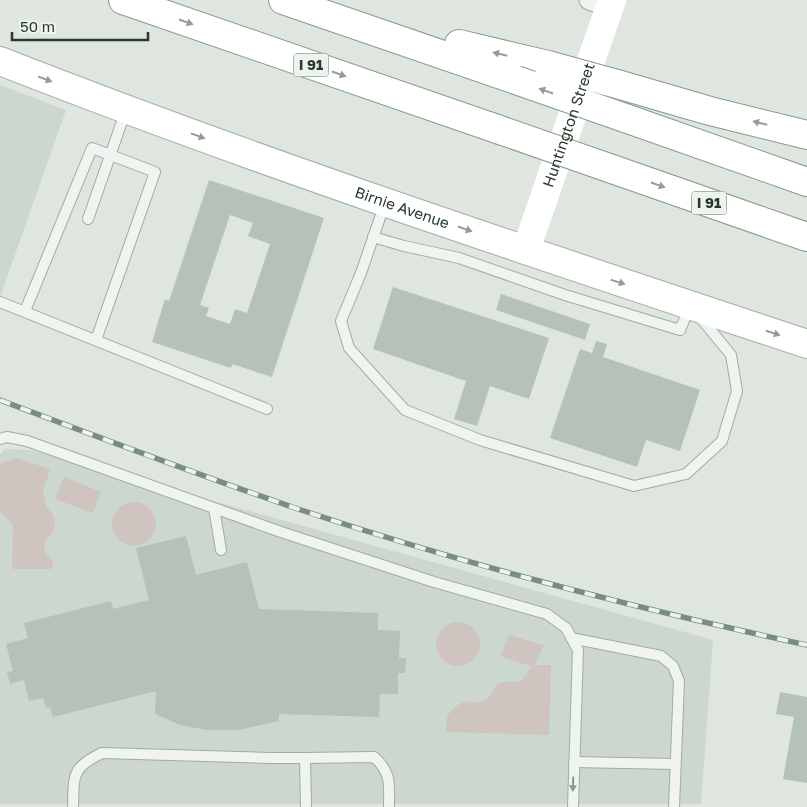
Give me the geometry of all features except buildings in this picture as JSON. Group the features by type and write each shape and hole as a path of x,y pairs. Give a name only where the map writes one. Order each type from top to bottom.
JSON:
{"main road":[{"name":"I 91","path":"123,0 807,237"},
{"path":"283,0 807,182"},
{"name":"Huntington Street","path":"526,250 604,2"},
{"path":"310,9 548,65 710,111 807,135"},
{"name":"Birnie Avenue","path":"0,61 126,110 385,202 807,344"}],"lane":[{"path":"88,219 126,110"},
{"path":"25,311 92,148 155,172 96,340"},
{"path":"373,237 459,258 565,295 680,330 691,306 731,355 738,391 722,442 686,474 634,486 480,440 405,410 349,348 341,321 361,273 373,237 385,202"},
{"path":"0,302 267,409"},
{"path":"0,439 7,437 27,441 281,532 434,582 547,614 566,628 578,650 573,807"},
{"path":"214,508 221,550"},
{"path":"571,638 661,656 673,666 679,680 674,807"},
{"path":"73,807 74,777 84,761 102,753 270,758 374,757 383,765 389,777 389,807"},
{"path":"306,758 306,807"},
{"path":"574,762 675,764"}],"shaded area":[{"path":"0,85 66,110 0,297"},
{"path":"5,449 30,450 713,640 701,804 0,804 0,455"},
{"path":"17,458 50,469 43,492 46,506 54,516 55,522 54,530 45,541 44,551 53,562 52,569 12,569 13,525 0,511 0,466 4,462"},
{"path":"64,477 101,492 93,513 55,499"},
{"path":"134,502 146,506 152,512 156,524 152,536 146,542 134,546 122,542 116,536 112,524 116,512 122,506"},
{"path":"458,622 470,626 476,632 480,644 476,656 470,662 458,666 446,662 440,656 436,644 440,632 446,626"},
{"path":"509,635 544,645 535,664 530,666 500,656"},
{"path":"534,665 551,665 549,735 446,732 447,716 454,708 465,702 483,701 491,695 497,684 520,682"}],"railway":[{"path":"0,400 258,495 421,548 549,584 807,645"}]}
